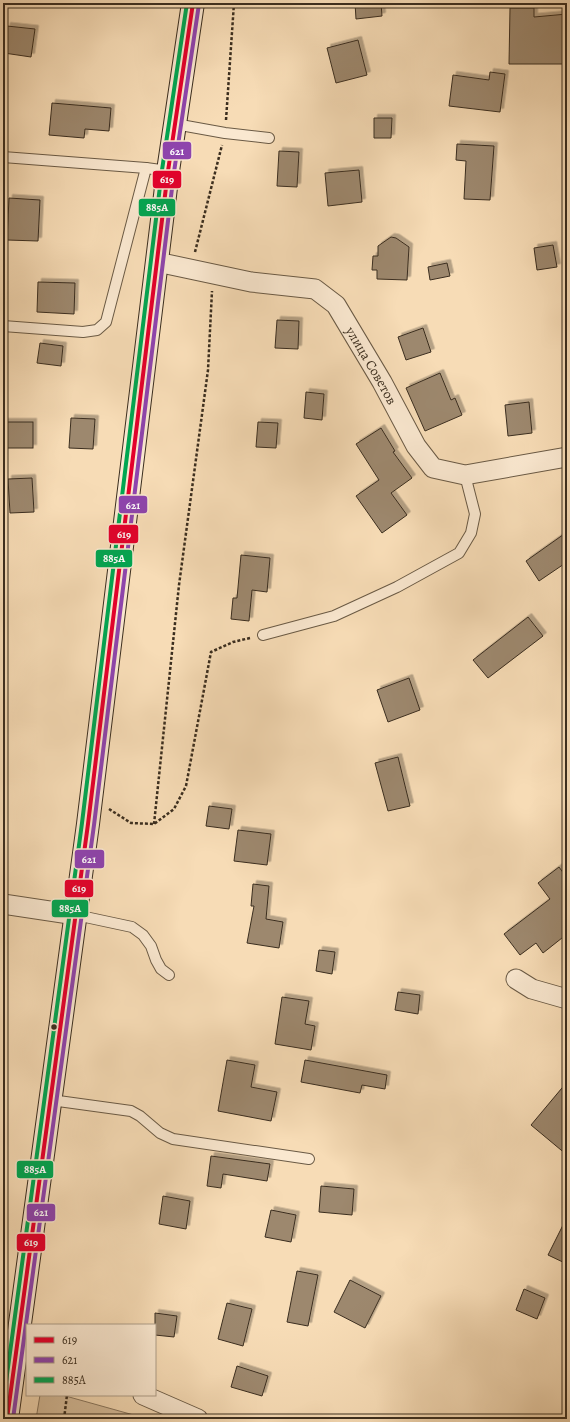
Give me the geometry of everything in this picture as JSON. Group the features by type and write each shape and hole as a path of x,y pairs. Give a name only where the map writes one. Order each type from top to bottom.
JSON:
{"main road":[{"path":"7,1419 22,1347 50,1100 88,824 168,171 193,3"}],"street":[{"name":"улица Советов","path":"157,262 251,282 315,290 336,305 382,382 416,446 433,468 465,475 567,457"},
{"path":"3,904 76,915"},
{"path":"516,979 532,989 567,998"},
{"path":"145,1396 198,1419"}],"lane":[{"path":"175,124 225,133 269,138"},
{"path":"3,157 168,171"},
{"path":"3,326 83,332 97,330 106,322 146,168"},
{"path":"263,635 334,616 397,587 459,552 471,533 475,514 465,475"},
{"path":"76,915 132,927 143,935 151,946 156,960 161,968 169,975"},
{"path":"50,1100 131,1111 140,1116 160,1133 173,1139 309,1159"}],"path":[{"path":"154,824 179,585 208,370 212,274"},
{"path":"88,824 108,808 131,823 154,824 174,809 186,786 211,652 233,642 263,635"},
{"path":"64,1419 67,1396"}],"shaded area":[{"path":"40,1396 66,1396 148,1419 36,1419"}],"building":[{"path":"355,3 381,3 382,16 356,19"},
{"path":"510,8 534,8 534,17 567,14 567,64 509,64"},
{"path":"7,26 35,29 31,57 4,53"},
{"path":"358,40 367,75 336,83 327,48"},
{"path":"490,72 505,74 500,112 449,106 453,75 489,80"},
{"path":"52,103 111,108 109,131 85,129 84,138 49,135"},
{"path":"374,118 392,118 391,138 374,138"},
{"path":"457,144 494,146 490,200 464,199 466,161 456,160"},
{"path":"279,151 299,152 297,187 277,186"},
{"path":"359,170 362,202 328,206 325,173"},
{"path":"9,198 40,200 38,241 7,240"},
{"path":"391,237 396,238 409,247 407,280 377,279 377,270 372,270 373,256 378,256 378,246"},
{"path":"553,245 557,267 537,270 534,248"},
{"path":"447,263 450,276 430,280 428,267"},
{"path":"38,282 75,283 74,314 37,312"},
{"path":"277,320 299,321 298,349 275,348"},
{"path":"423,328 431,352 406,360 398,337"},
{"path":"40,343 63,346 61,366 37,363"},
{"path":"440,373 451,400 455,398 462,415 425,431 406,388"},
{"path":"306,392 324,394 322,420 304,418"},
{"path":"529,402 532,433 508,436 505,405"},
{"path":"71,418 95,419 93,449 69,448"},
{"path":"3,422 33,422 33,448 3,448"},
{"path":"258,422 278,423 276,448 256,447"},
{"path":"381,428 395,451 393,452 412,478 391,493 407,515 382,533 356,496 379,480 356,444"},
{"path":"32,478 34,512 10,513 8,479"},
{"path":"567,532 567,562 539,581 526,561"},
{"path":"241,555 270,558 267,592 252,590 249,621 231,619 233,598 237,598"},
{"path":"528,617 543,636 488,678 473,660"},
{"path":"409,678 420,710 388,722 377,690"},
{"path":"398,757 410,806 388,811 375,763"},
{"path":"209,806 232,809 229,829 206,826"},
{"path":"238,830 271,834 267,865 234,861"},
{"path":"559,867 567,878 567,934 543,953 536,943 520,955 504,934 550,899 538,883"},
{"path":"253,884 269,886 266,919 283,922 279,948 247,943 254,906 251,906"},
{"path":"319,950 335,952 332,974 316,971"},
{"path":"398,992 420,995 418,1014 395,1010"},
{"path":"282,997 309,1001 305,1024 315,1026 311,1050 275,1044"},
{"path":"227,1060 255,1065 251,1087 277,1092 271,1121 218,1111"},
{"path":"305,1060 387,1075 385,1089 362,1085 360,1093 301,1082"},
{"path":"567,1082 567,1155 531,1125"},
{"path":"211,1156 270,1164 267,1181 223,1174 221,1188 207,1186"},
{"path":"321,1186 354,1189 352,1215 319,1212"},
{"path":"163,1196 190,1201 186,1229 159,1224"},
{"path":"271,1210 296,1215 291,1242 265,1237"},
{"path":"567,1217 567,1264 548,1255"},
{"path":"297,1271 318,1275 308,1326 287,1322"},
{"path":"350,1280 381,1296 365,1328 334,1312"},
{"path":"524,1289 545,1298 537,1319 516,1310"},
{"path":"227,1303 252,1309 243,1346 218,1339"},
{"path":"155,1313 177,1316 174,1337 156,1335"},
{"path":"237,1366 268,1376 262,1396 231,1387"}],"transit line":[{"name":"885А","path":"3,1404 82,823 162,170 187,3"},
{"name":"619","path":"7,1419 88,824 168,171 193,3"},
{"name":"621","path":"13,1419 94,825 174,172 199,4"}]}
